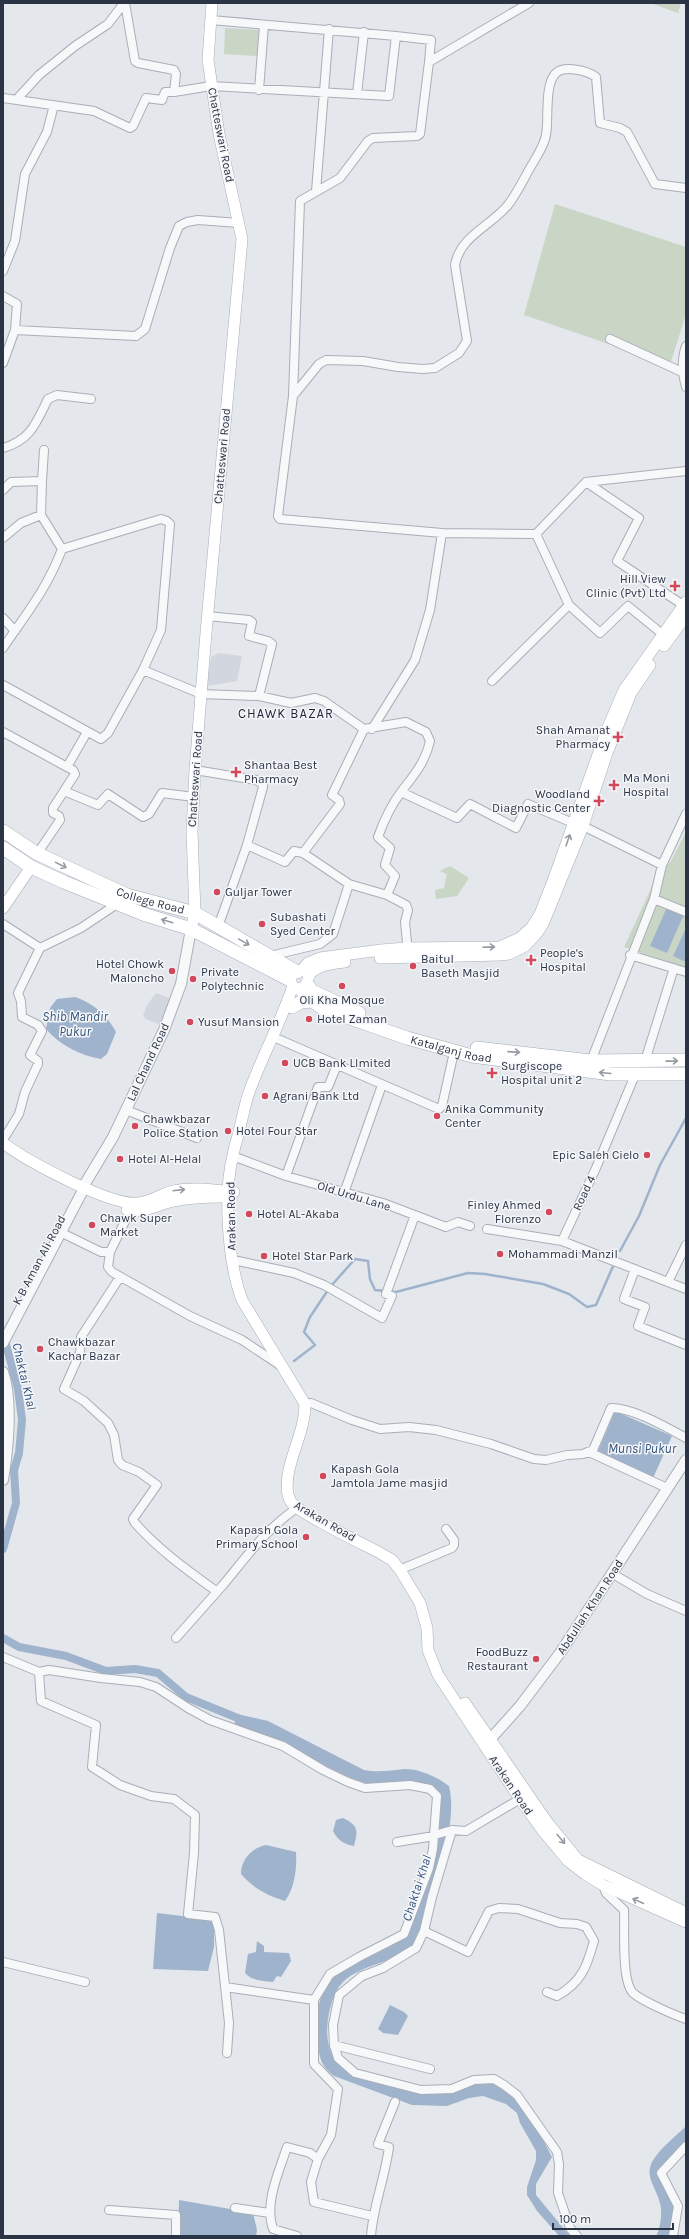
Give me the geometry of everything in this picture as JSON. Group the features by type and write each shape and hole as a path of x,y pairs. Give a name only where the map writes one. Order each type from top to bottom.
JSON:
{"main road":[{"name":"Chatteswari Road","path":"191,929 195,913 192,832 195,770 207,616 242,239 211,86 208,60 212,3"},
{"path":"299,980 308,963 320,958 407,952 500,956 509,954 525,946 537,933 548,914 578,824 631,694 685,605"},
{"path":"665,637 686,616"},
{"name":"College Road","path":"3,831 37,854 127,895 195,913 270,956 299,980"},
{"name":"College Road","path":"3,848 31,866 117,904 191,929 299,980"},
{"path":"3,908 31,866"},
{"name":"Katalganj Road","path":"299,980 312,1001 338,1014 454,1052 572,1070 635,1075 686,1074"},
{"name":"Katalganj Road","path":"299,980 312,992 329,1001 427,1037 472,1048 590,1061 686,1060"},
{"name":"Arakan Road","path":"299,980 292,1007 256,1091 238,1158 231,1195 238,1261 247,1300 308,1404 311,1416 295,1469 294,1487 298,1500 308,1509 376,1546 404,1568 423,1598 430,1622 434,1650 442,1670 520,1800 568,1861 603,1885 686,1922"},
{"name":"Arakan Road","path":"299,980 284,1014 266,1048 250,1090 233,1155 231,1195 232,1266 242,1300 282,1366 308,1404 288,1474 287,1493 291,1503 392,1560 400,1570 420,1603 427,1628 428,1650 432,1663 487,1743 578,1860 686,1913"},
{"path":"292,1007 301,1002 312,1001"},
{"path":"3,1142 81,1189"},
{"path":"3,1150 111,1205 143,1210 171,1201 193,1197 231,1195"}],"street":[{"path":"124,3 134,61 138,64 174,70 176,74 174,92"},
{"path":"17,99 39,75 75,46 108,24 124,3"},
{"path":"429,62 529,3"},
{"path":"211,20 364,32 431,40 420,134 414,137 372,138 368,141 340,178 329,186 316,191 300,201 293,396 278,516 280,519 285,521 442,533 536,534 586,482 686,471"},
{"path":"258,90 264,25"},
{"path":"316,191 329,29"},
{"path":"357,94 364,32"},
{"path":"3,98 94,112 130,128 133,126 146,98 162,100 165,92 211,86 258,90 389,96 396,36"},
{"path":"293,396 319,364 326,360 363,361 423,369 435,368 459,353 467,341 455,265 456,255 463,245 508,205 542,146 546,134 550,84 556,73 564,69 591,73 596,77 600,123 620,128 626,132 655,184 686,188"},
{"path":"3,271 14,242 25,174 47,132 54,105"},
{"path":"15,330 136,336 145,329 170,248 179,226 187,222 198,220 239,223"},
{"path":"3,296 17,304 15,330 3,363"},
{"path":"610,339 682,372"},
{"path":"686,346 683,353 682,372 686,387"},
{"path":"3,448 21,440 33,430 48,399 57,395 91,399"},
{"path":"44,450 41,515 62,549"},
{"path":"3,490 10,482 42,480"},
{"path":"586,482 639,518 617,561 685,605"},
{"path":"3,538 21,524 41,515"},
{"path":"3,685 98,739 104,738 143,670 160,630 170,524 161,519 62,549"},
{"path":"303,854 340,804 339,800 332,795 368,729 415,660 430,610 442,533"},
{"path":"536,534 569,605 600,633 628,606 665,637"},
{"path":"3,648 39,598 53,574 62,549"},
{"path":"492,681 569,605"},
{"path":"207,616 249,620 252,622 249,636 272,644 258,696"},
{"path":"3,618 15,631"},
{"path":"143,670 201,694 258,696 291,703 315,698 368,729 406,722 420,728 429,736 429,747 417,773 401,792 378,837 390,848 385,865 395,876 387,895"},
{"path":"3,732 73,770 75,774 52,811 61,817 60,820 37,854"},
{"path":"67,767 87,732"},
{"path":"195,770 256,780 263,784 247,845 218,927"},
{"path":"64,791 98,805 108,794 143,818 149,814 162,793 194,797"},
{"path":"401,792 457,818 470,804 516,828 528,804 578,824 662,865"},
{"path":"590,1061 630,955 654,899 662,865 684,826 686,814"},
{"path":"247,845 285,862 294,851 303,854 349,884 387,895 408,907 405,922 407,952"},
{"path":"270,956 320,944 327,940 333,934 349,884"},
{"path":"654,899 686,912"},
{"path":"3,1142 19,1114 25,1092 39,1063 30,1055 41,1029 22,1017 21,1001 18,993 40,948 82,928 117,904"},
{"path":"3,924 40,948"},
{"name":"Lal Chand Road","path":"81,1189 113,1137 164,1030 178,990 191,929"},
{"path":"630,955 686,972"},
{"path":"645,1061 674,968"},
{"path":"278,1039 439,1109 442,1106 454,1052"},
{"path":"286,1176 318,1087 328,1087 337,1065"},
{"name":"Road 4","path":"562,1241 596,1168 635,1075"},
{"path":"344,1193 382,1085"},
{"path":"126,1110 197,1138"},
{"name":"Old Urdu Lane","path":"238,1158 286,1176 383,1203 446,1227 458,1222 470,1226"},
{"name":"K B Aman Ali Road","path":"16,1309 60,1232 81,1189"},
{"name":"K B Aman Ali Road","path":"3,1343 7,1328 16,1309 81,1189"},
{"path":"129,1207 110,1252 108,1268 120,1277 190,1316 242,1340 282,1366"},
{"path":"238,1261 294,1273 324,1285 382,1318 392,1296 386,1294 415,1215"},
{"path":"487,1229 562,1241 686,1289"},
{"path":"60,1232 102,1252 110,1252"},
{"path":"668,1282 686,1245"},
{"path":"635,1269 624,1299 645,1307 638,1326 686,1345"},
{"path":"120,1277 81,1338 79,1356 64,1389 84,1401 108,1423 114,1435 118,1460 122,1465 139,1472 157,1485 141,1510 133,1519 135,1523 159,1548 172,1556 184,1570 216,1591"},
{"path":"3,1372 8,1410 6,1460 3,1480"},
{"path":"308,1404 380,1429 409,1427 436,1430 492,1444 534,1459 546,1460 593,1450 611,1408 620,1408 686,1438"},
{"path":"589,1452 668,1488"},
{"name":"Abdullah Khan Road","path":"487,1743 546,1673 613,1574 686,1460"},
{"path":"176,1638 222,1586 248,1552 280,1520 298,1507"},
{"path":"404,1568 452,1548 454,1540 446,1529"},
{"path":"613,1574 647,1594 686,1611"},
{"path":"3,1657 39,1672 49,1670 140,1682 156,1687 188,1708 210,1720 283,1746 323,1770 348,1782 365,1788 410,1785 430,1789 436,1796 433,1849 429,1868 404,1934 330,1974 314,2000 314,2064 338,2090 331,2135 318,2159 311,2182 314,2202 372,2216"},
{"path":"39,1672 41,1701 96,1725 92,1767 120,1785 151,1796 174,1799 195,1815 194,1853 188,1914 215,1917 219,1930 229,2023 227,2053"},
{"path":"397,1842 452,1830 466,1831 520,1800"},
{"path":"452,1830 432,1897 424,1932 416,1948 383,1968 362,1976 339,1995 333,2025 334,2045 338,2058 355,2073 387,2083 421,2090 452,2089 474,2080 494,2079 517,2095 557,2152 558,2193 568,2222 577,2236"},
{"path":"603,1885 606,1892 624,1910 626,1976 633,1992 674,2015 686,2019"},
{"path":"424,1932 468,1952 489,1911 499,1908 518,1909 560,1924 577,1924 586,1927 594,1941 587,1968 569,1989 557,1996 547,1992"},
{"path":"3,1962 85,1982"},
{"path":"225,1986 314,2000"},
{"path":"334,2045 430,2069"},
{"path":"371,2236 372,2216 381,2190 388,2147 378,2144 395,2102"},
{"path":"673,2236 678,2206 661,2173 686,2146"},
{"path":"297,2236 273,2229 270,2213 276,2180 287,2147 310,2153 318,2159"},
{"path":"235,2208 270,2213"},
{"path":"109,2210 154,2212 176,2215 176,2236"}],"shaded area":[{"path":"219,653 242,656 237,681 207,686 211,657"},
{"path":"156,993 173,1000 163,1026 146,1019 143,1016 147,1005"}],"green space":[{"path":"650,3 681,3 678,13"},
{"path":"225,28 259,30 257,56 224,54"},
{"path":"555,204 686,247 686,314 670,365 524,315"},
{"path":"686,832 686,968 624,947 656,878 671,861"},
{"path":"450,866 469,878 457,896 436,899 435,890 444,888 447,874 440,871"}],"water":[{"path":"667,907 684,914 667,953 650,946"},
{"path":"686,928 686,962 673,956"},
{"name":"Shib Mandir Pukur","path":"75,997 99,1010 116,1032 107,1054 101,1059 85,1055 70,1048 57,1040 46,1029 50,1008 57,999"},
{"name":"Munsi Pukur","path":"615,1411 672,1436 653,1478 598,1451"},
{"path":"237,1714 268,1721 364,1770 417,1770 434,1777 449,1786 451,1802 450,1820 443,1860 417,1940 414,1945 404,1953 361,1970 342,1983 333,1999 329,2014 327,2031 329,2047 332,2054 340,2063 351,2071 366,2078 400,2089 431,2094 443,2094 456,2091 476,2083 489,2081 496,2083 513,2095 542,2138 552,2157 536,2184 536,2195 570,2236 559,2236 537,2211 527,2195 527,2187 536,2160 536,2151 520,2123 517,2113 506,2104 483,2096 469,2098 447,2106 412,2105 334,2076 325,2068 321,2059 318,2048 317,2014 322,1996 329,1983 339,1972 352,1963 402,1938 431,1864 438,1804 431,1786 413,1783 371,1785 363,1783 283,1744 251,1730 234,1725"},
{"path":"343,1818 355,1826 356,1836 354,1846 342,1842 333,1831 336,1820"},
{"path":"266,1845 296,1852 295,1877 291,1890 285,1901 261,1891 241,1874 243,1864 248,1855 261,1846"},
{"path":"157,1913 207,1919 214,1922 214,1947 208,1971 153,1969"},
{"path":"257,1941 264,1946 264,1952 289,1953 291,1961 281,1977 277,1976 273,1982 254,1979 245,1973 248,1954 256,1952"},
{"path":"390,2005 404,2012 408,2016 398,2035 383,2033 378,2029"},
{"path":"686,2126 686,2142 661,2170 674,2206 670,2236 656,2236 660,2223 661,2208 651,2181 650,2167 659,2152"},
{"path":"179,2200 253,2213 257,2230 256,2236 178,2236"}],"waterway":[{"path":"620,1251 639,1216 660,1165 686,1118"},
{"path":"331,1286 355,1259 368,1261 370,1279 375,1290 396,1292 468,1273 485,1274 543,1284 569,1294 587,1307 596,1305 614,1264"},
{"path":"294,1361 315,1345 304,1332 310,1317 328,1290"},
{"name":"Chaktai Khal","path":"3,1549 16,1503 14,1470 19,1453 22,1420 18,1389 4,1337"},
{"name":"Chaktai Khal","path":"3,1638 19,1647 66,1656 106,1671 135,1669 158,1673 186,1697 245,1721"}],"place":[{"name":"Hill View Clinic (Pvt) Ltd","path":"675,586"},
{"name":"Shah Amanat Pharmacy","path":"618,737"},
{"name":"Shantaa Best Pharmacy","path":"236,772"},
{"name":"Ma Moni Hospital","path":"614,785"},
{"name":"Woodland Diagnostic Center","path":"599,801"},
{"name":"Guljar Tower","path":"217,892"},
{"name":"Subashati Syed Center","path":"262,924"},
{"name":"People's Hospital","path":"531,960"},
{"name":"Baitul Baseth Masjid","path":"413,966"},
{"name":"Hotel Chowk Maloncho","path":"172,971"},
{"name":"Private Polytechnic","path":"193,979"},
{"name":"Oli Kha Mosque","path":"342,986"},
{"name":"Hotel Zaman","path":"309,1019"},
{"name":"Yusuf Mansion","path":"190,1022"},
{"name":"UCB Bank LImited","path":"285,1063"},
{"name":"Surgiscope Hospital unit 2","path":"492,1073"},
{"name":"Agrani Bank Ltd","path":"265,1096"},
{"name":"Anika Community Center","path":"437,1116"},
{"name":"Chawkbazar Police Station","path":"135,1126"},
{"name":"Hotel Four Star","path":"228,1131"},
{"name":"Epic Saleh Cielo","path":"647,1155"},
{"name":"Hotel Al-Helal","path":"120,1159"},
{"name":"Finley Ahmed Florenzo","path":"549,1212"},
{"name":"Hotel AL-Akaba","path":"249,1214"},
{"name":"Chawk Super Market","path":"92,1225"},
{"name":"Mohammadi Manzil","path":"500,1254"},
{"name":"Hotel Star Park","path":"264,1256"},
{"name":"Chawkbazar Kachar Bazar","path":"40,1349"},
{"name":"Kapash Gola Jamtola Jame masjid","path":"323,1476"},
{"name":"Kapash Gola Primary School","path":"306,1537"},
{"name":"FoodBuzz Restaurant","path":"536,1659"}],"district":[{"name":"CHAWK BAZAR","path":"286,713"}]}
